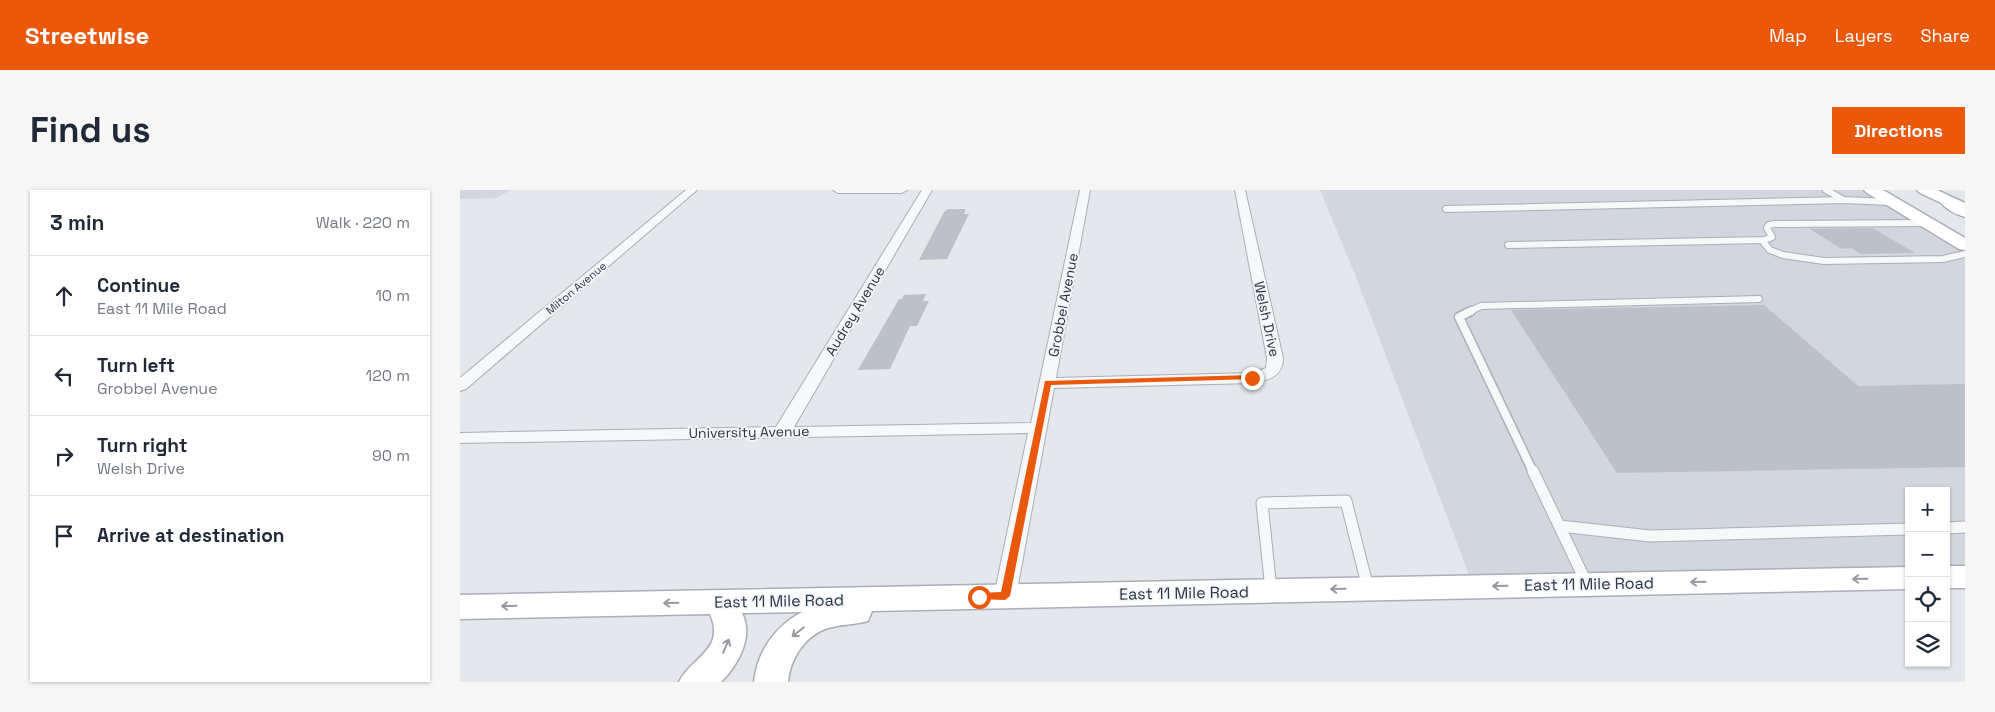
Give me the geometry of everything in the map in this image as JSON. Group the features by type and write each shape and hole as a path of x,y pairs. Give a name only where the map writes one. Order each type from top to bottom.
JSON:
{"highway":[{"path":"1948,202 1965,210"}],"main road":[{"path":"1872,190 1965,245"},
{"path":"1925,190 1948,202"},
{"path":"1950,577 1965,577"},
{"name":"East 11 Mile Road","path":"460,607 1905,578"},
{"path":"771,682 778,654 786,642 814,621 832,615 860,612 1003,609 1086,595"},
{"path":"696,682 717,664 727,648 730,635 729,620 720,602"}],"street":[{"name":"Milton Avenue","path":"460,386 692,190"},
{"path":"838,190 902,190"},
{"name":"Audrey Avenue","path":"782,432 927,190"},
{"name":"Grobbel Avenue","path":"1005,596 1085,190"},
{"name":"Welsh Drive","path":"1048,383 1252,378 1268,375 1274,371 1276,366 1275,358 1240,190"},
{"name":"University Avenue","path":"460,438 1039,428"}],"lane":[{"path":"1826,190 1844,200"},
{"path":"1446,209 1844,200 1890,202"},
{"path":"1508,245 1765,240 1772,237 1767,228 1769,225 1774,224 1926,223"},
{"path":"1765,240 1764,243 1770,250 1782,255 1824,261 1943,259 1965,254"},
{"path":"1587,584 1459,317 1481,306 1759,299"},
{"path":"1272,591 1262,503 1346,501 1368,589"},
{"path":"1560,526 1650,536 1905,529"},
{"path":"1950,528 1965,527"}],"shaded area":[{"path":"460,190 510,190 496,198 460,199"},
{"path":"1320,190 1869,190 1965,247 1965,566 1950,566 1950,487 1905,487 1905,567 1470,577 1354,272"}],"building":[{"path":"948,209 966,209 964,214 969,214 947,259 919,260 944,212"},
{"path":"1873,228 1915,253 1860,254 1851,248 1841,249 1810,229"},
{"path":"926,294 923,301 929,301 917,326 910,326 890,369 858,370 899,299 902,299 904,295"},
{"path":"1764,305 1858,386 1965,384 1965,467 1617,473 1511,310"}],"route":[{"path":"979,597 1005,596 1048,383 1252,378"}]}
